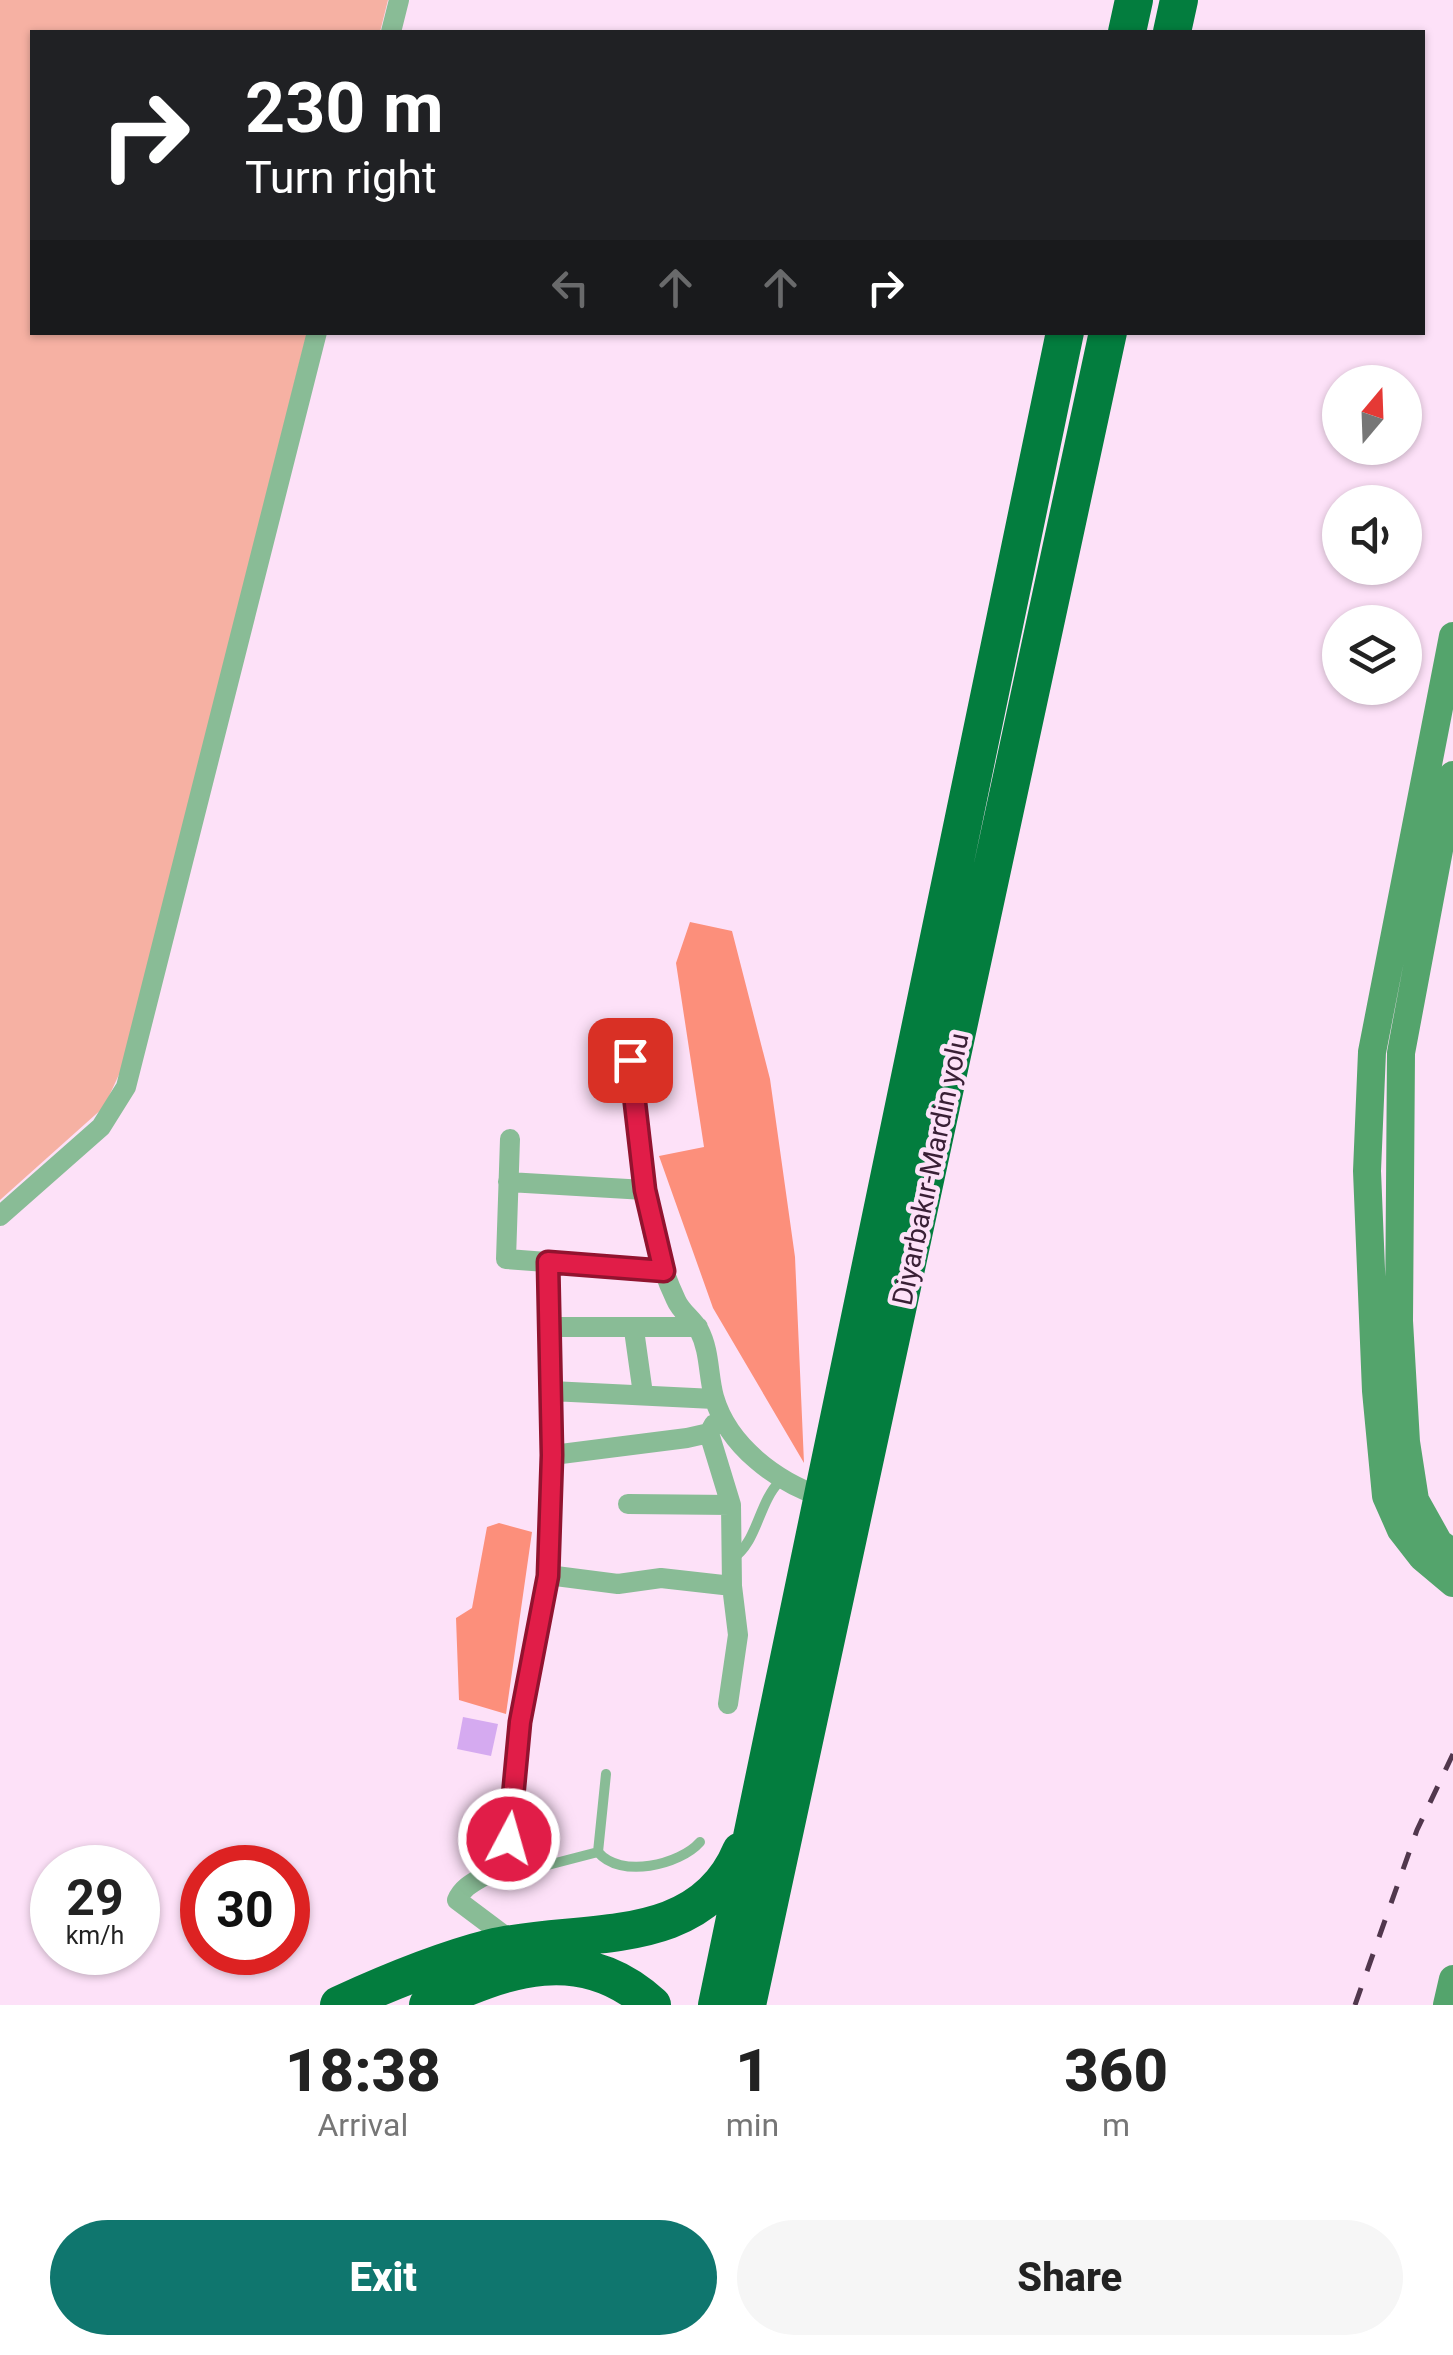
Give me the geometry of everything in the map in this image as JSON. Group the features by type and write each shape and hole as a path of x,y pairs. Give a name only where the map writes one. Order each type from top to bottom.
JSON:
{"highway":[{"path":"1127,30 1134,0"},
{"path":"1172,30 1179,0"},
{"name":"Diyarbakır-Mardin yolu","path":"718,2005 764,1800 822,1497 1063,335"},
{"name":"Diyarbakır-Mardin yolu","path":"747,2005 1107,335"},
{"path":"339,2005 430,1968 514,1944 646,1928 690,1913 715,1896 738,1859 764,1800"},
{"path":"428,2005 471,1984 535,1967 572,1965 628,1983 652,2005"}],"street":[{"path":"392,30 399,0"},
{"path":"0,1216 101,1128 126,1087 316,335"},
{"path":"1453,636 1372,1052 1366,1172 1376,1391 1386,1496 1401,1530 1422,1557 1453,1583"},
{"path":"1453,775 1402,1053 1399,1320 1406,1442 1416,1500 1440,1543 1453,1554"},
{"path":"630,1060 645,1190 664,1271 684,1315 698,1327 718,1405 752,1455 780,1481 822,1497"},
{"path":"510,1139 506,1258 664,1271"},
{"path":"508,1182 645,1190"},
{"path":"514,1944 456,1900 467,1887 499,1870 509,1839 520,1722 548,1576 552,1455 548,1262"},
{"path":"549,1327 698,1327"},
{"path":"634,1330 643,1394"},
{"path":"551,1391 643,1394 718,1405"},
{"path":"718,1405 708,1433 732,1505 732,1586 738,1635 728,1704"},
{"path":"552,1455 708,1433"},
{"path":"628,1504 732,1505"},
{"path":"548,1576 618,1584 661,1578 732,1586"},
{"path":"1448,2005 1453,1979"}],"lane":[{"path":"732,1560 741,1554 764,1501 780,1481"},
{"path":"598,1852 606,1774"},
{"path":"499,1870 517,1873 598,1852 620,1864 643,1865 690,1854 700,1842"}],"shaded area":[{"path":"0,0 388,0 380,30 30,30 30,335 306,335 122,1068 104,1107 0,1200"},
{"path":"690,922 732,931 770,1079 795,1257 804,1463 713,1308 659,1156 704,1147 676,963"},
{"path":"499,1523 532,1532 506,1714 459,1700 456,1618 472,1608 487,1527"}],"building":[{"path":"463,1717 498,1724 491,1756 457,1749"}],"railway":[{"path":"1355,2005 1417,1830 1453,1754"}],"route":[{"path":"509,1839 520,1722 548,1576 552,1455 548,1262 664,1271 645,1190 630,1060"}]}
